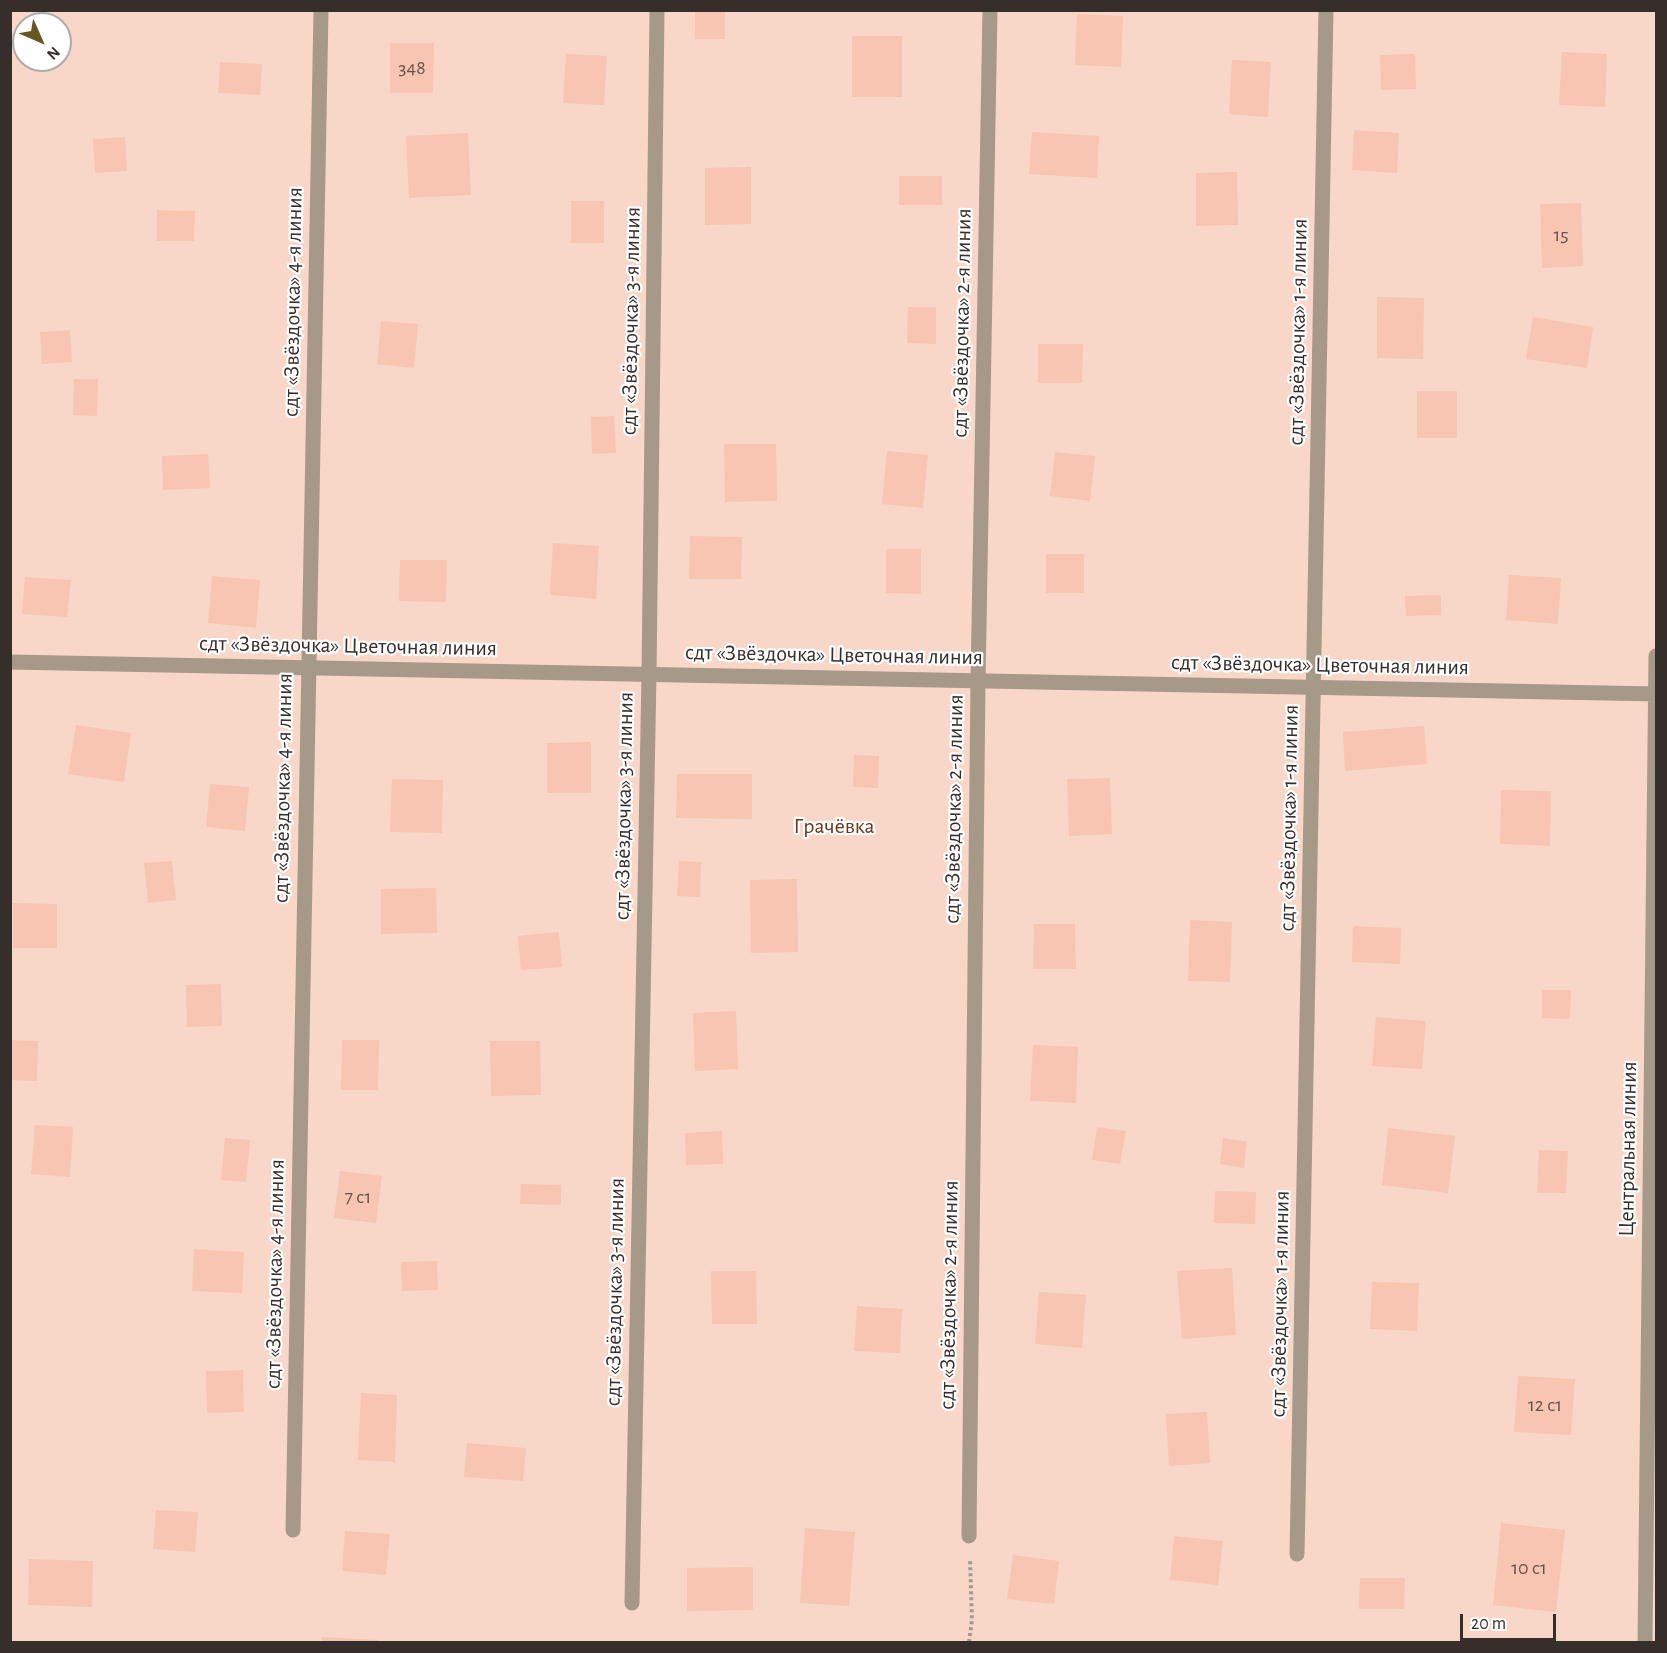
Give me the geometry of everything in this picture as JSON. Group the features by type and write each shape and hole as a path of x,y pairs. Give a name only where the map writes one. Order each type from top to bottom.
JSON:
{"street":[{"name":"сдт «Звёздочка» 4-я линия","path":"293,1530 321,10"},
{"name":"сдт «Звёздочка» 3-я линия","path":"632,1603 649,674 657,10"},
{"name":"сдт «Звёздочка» 2-я линия","path":"969,1536 978,681 990,10"},
{"name":"сдт «Звёздочка» 1-я линия","path":"1297,1554 1326,10"},
{"name":"Центральная линия","path":"1645,1642 1656,656"},
{"name":"сдт «Звёздочка» Цветочная линия","path":"10,662 1656,694"}],"path":[{"path":"969,1536 972,1620 969,1642"}],"green space":[{"name":"Грачёвка","path":"11,11 1656,11 1656,1642 11,1642"}],"building":[{"path":"695,10 725,10 725,39 695,39"},
{"path":"1077,14 1123,16 1121,67 1075,65"},
{"path":"852,36 902,36 902,97 852,97"},
{"path":"390,43 434,43 433,93 390,93"},
{"path":"1562,52 1607,54 1605,107 1559,105"},
{"path":"566,54 607,56 604,105 563,103"},
{"path":"1415,54 1416,89 1381,90 1380,55"},
{"path":"1232,60 1271,62 1268,117 1229,114"},
{"path":"220,62 262,64 260,95 218,93"},
{"path":"1354,130 1399,133 1397,173 1352,170"},
{"path":"1032,132 1099,136 1097,178 1029,174"},
{"path":"468,133 471,195 409,198 406,136"},
{"path":"125,137 127,171 95,173 93,139"},
{"path":"751,167 751,224 705,225 705,168"},
{"path":"1237,172 1238,225 1196,226 1196,173"},
{"path":"899,176 942,176 942,205 899,205"},
{"path":"571,201 604,201 604,243 571,243"},
{"path":"1581,203 1583,266 1542,268 1540,204"},
{"path":"157,210 195,211 194,241 157,241"},
{"path":"1377,297 1424,298 1423,359 1377,358"},
{"path":"908,307 936,307 936,344 907,343"},
{"path":"1533,317 1593,327 1587,368 1526,359"},
{"path":"381,321 418,324 414,368 377,364"},
{"path":"70,330 72,362 42,364 40,332"},
{"path":"1038,344 1083,344 1082,383 1038,383"},
{"path":"74,379 98,379 97,416 73,415"},
{"path":"1417,391 1457,391 1457,438 1417,438"},
{"path":"614,416 616,453 592,454 591,417"},
{"path":"724,444 776,444 777,501 725,502"},
{"path":"887,451 928,455 923,508 882,504"},
{"path":"1055,452 1095,456 1090,501 1050,496"},
{"path":"208,454 210,488 163,490 162,456"},
{"path":"690,536 742,537 741,579 689,579"},
{"path":"553,543 599,546 596,599 550,595"},
{"path":"886,549 921,549 921,594 886,593"},
{"path":"1046,554 1084,554 1084,593 1046,593"},
{"path":"400,560 447,560 446,602 399,601"},
{"path":"1509,575 1561,578 1558,624 1506,620"},
{"path":"212,576 260,580 256,628 208,623"},
{"path":"25,577 71,580 67,617 22,614"},
{"path":"1441,595 1441,615 1406,616 1405,596"},
{"path":"76,725 131,733 124,782 68,774"},
{"path":"1424,726 1427,764 1345,771 1343,732"},
{"path":"591,742 591,793 547,793 547,743"},
{"path":"854,755 879,756 878,788 853,787"},
{"path":"677,774 752,774 752,819 676,818"},
{"path":"1110,778 1112,834 1069,836 1067,779"},
{"path":"392,779 443,780 442,833 390,832"},
{"path":"210,784 249,787 245,831 206,827"},
{"path":"1501,790 1551,791 1550,846 1500,844"},
{"path":"172,861 176,900 148,903 144,863"},
{"path":"679,861 701,862 700,897 677,896"},
{"path":"797,879 798,952 751,953 750,880"},
{"path":"436,888 437,933 381,934 381,889"},
{"path":"13,903 57,904 57,948 13,948"},
{"path":"1190,920 1232,922 1230,982 1188,981"},
{"path":"1034,924 1075,924 1076,969 1033,969"},
{"path":"1353,926 1401,928 1400,964 1352,962"},
{"path":"559,932 562,967 521,970 518,936"},
{"path":"221,984 222,1026 187,1027 186,985"},
{"path":"1542,990 1571,990 1570,1019 1542,1018"},
{"path":"736,1011 738,1069 695,1071 693,1013"},
{"path":"1376,1017 1426,1021 1422,1069 1372,1066"},
{"path":"10,1040 38,1041 37,1081 10,1080"},
{"path":"342,1040 379,1040 378,1090 341,1090"},
{"path":"490,1041 540,1041 541,1095 491,1096"},
{"path":"1033,1045 1078,1047 1076,1103 1030,1101"},
{"path":"35,1125 73,1127 70,1177 31,1174"},
{"path":"1097,1127 1126,1131 1120,1164 1092,1160"},
{"path":"1388,1128 1455,1136 1448,1193 1382,1185"},
{"path":"722,1131 723,1164 686,1165 685,1133"},
{"path":"225,1138 250,1140 246,1182 221,1180"},
{"path":"1223,1138 1247,1142 1244,1168 1220,1164"},
{"path":"1539,1150 1568,1151 1566,1193 1537,1193"},
{"path":"340,1171 382,1176 376,1223 334,1218"},
{"path":"521,1184 561,1185 561,1205 520,1204"},
{"path":"1215,1191 1256,1192 1255,1224 1214,1223"},
{"path":"194,1249 244,1252 242,1293 192,1291"},
{"path":"437,1261 438,1290 402,1291 401,1262"},
{"path":"1232,1268 1236,1335 1182,1339 1177,1271"},
{"path":"711,1271 756,1271 757,1324 712,1324"},
{"path":"1372,1282 1419,1283 1417,1331 1370,1329"},
{"path":"1039,1292 1086,1295 1082,1348 1035,1344"},
{"path":"857,1306 902,1309 900,1353 854,1351"},
{"path":"243,1370 244,1412 207,1413 206,1371"},
{"path":"1518,1376 1575,1379 1571,1435 1514,1432"},
{"path":"361,1393 397,1395 395,1462 358,1460"},
{"path":"1207,1412 1210,1463 1169,1466 1166,1414"},
{"path":"467,1443 526,1448 523,1481 464,1477"},
{"path":"156,1510 198,1512 195,1552 153,1549"},
{"path":"1501,1523 1565,1530 1556,1612 1493,1605"},
{"path":"805,1528 855,1532 849,1606 800,1603"},
{"path":"345,1531 390,1534 386,1575 342,1571"},
{"path":"1174,1536 1223,1541 1218,1585 1170,1580"},
{"path":"1013,1555 1059,1561 1054,1604 1007,1599"},
{"path":"29,1559 93,1561 92,1607 28,1605"},
{"path":"753,1567 753,1610 687,1611 687,1568"},
{"path":"1360,1578 1405,1578 1404,1609 1359,1609"},
{"path":"322,1637 378,1640 378,1642 322,1642"}]}
